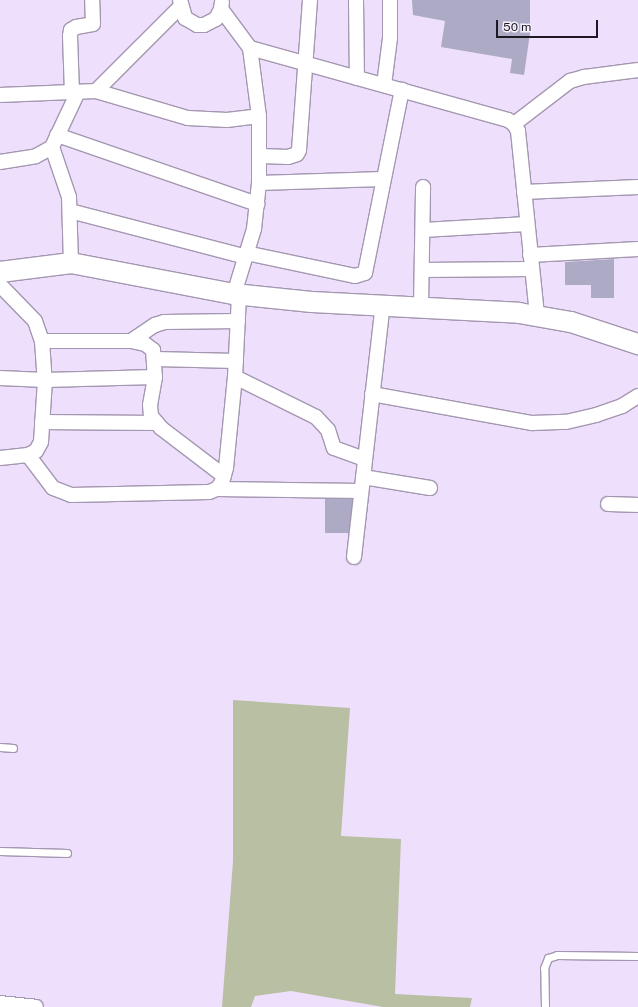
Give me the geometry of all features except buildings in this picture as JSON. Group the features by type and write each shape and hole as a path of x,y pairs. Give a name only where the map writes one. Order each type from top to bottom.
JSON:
{"street":[{"path":"0,162 36,156 54,141 75,92 70,36 72,30 76,27 93,24 92,0"},
{"path":"261,156 288,157 297,154 306,63 310,0"},
{"path":"356,0 357,78"},
{"path":"384,85 390,38 390,0"},
{"path":"96,91 180,4 186,18 197,24 210,23 221,5 250,48 259,116 261,156 259,183 254,229 237,294 238,320 235,377 224,476 217,489"},
{"path":"250,48 402,90 514,124 518,131 537,315"},
{"path":"514,124 570,81 638,70"},
{"path":"70,211 246,255 355,276 365,273 402,90"},
{"path":"0,95 96,91 188,118 227,120 259,116"},
{"path":"54,141 257,204"},
{"path":"54,141 66,184 70,211 71,263"},
{"path":"259,183 384,179"},
{"path":"421,306 423,230 422,187"},
{"path":"524,192 638,187"},
{"path":"423,230 527,224"},
{"path":"422,270 531,262 638,249"},
{"path":"0,272 71,263 237,294 312,302 421,306 537,315 571,322 638,344"},
{"path":"0,285 34,321 42,341 45,380 41,442 36,451 28,455 0,458"},
{"path":"354,557 383,304"},
{"path":"131,341 155,325 164,322 238,320"},
{"path":"42,341 131,341 145,344 153,350 155,359 155,377 150,405 152,416 157,423 224,476"},
{"path":"155,359 236,361"},
{"path":"0,378 45,380 155,377"},
{"path":"235,377 316,417 328,430 334,448 365,459"},
{"path":"372,394 532,423 566,422 596,415 622,406 638,396"},
{"path":"42,422 157,423"},
{"path":"28,455 53,488 72,495 209,492 217,489 361,491"},
{"path":"363,477 430,488"},
{"path":"608,504 638,505"},
{"path":"0,1002 36,1007"}],"lane":[{"path":"0,747 13,748"},
{"path":"0,851 67,853"},
{"path":"544,1007 544,968 548,958 557,956 638,956"}],"green space":[{"path":"233,700 350,708 341,836 401,839 395,994 472,998 470,1007 383,1007 291,991 255,996 251,1007 222,1007 233,861"}]}
